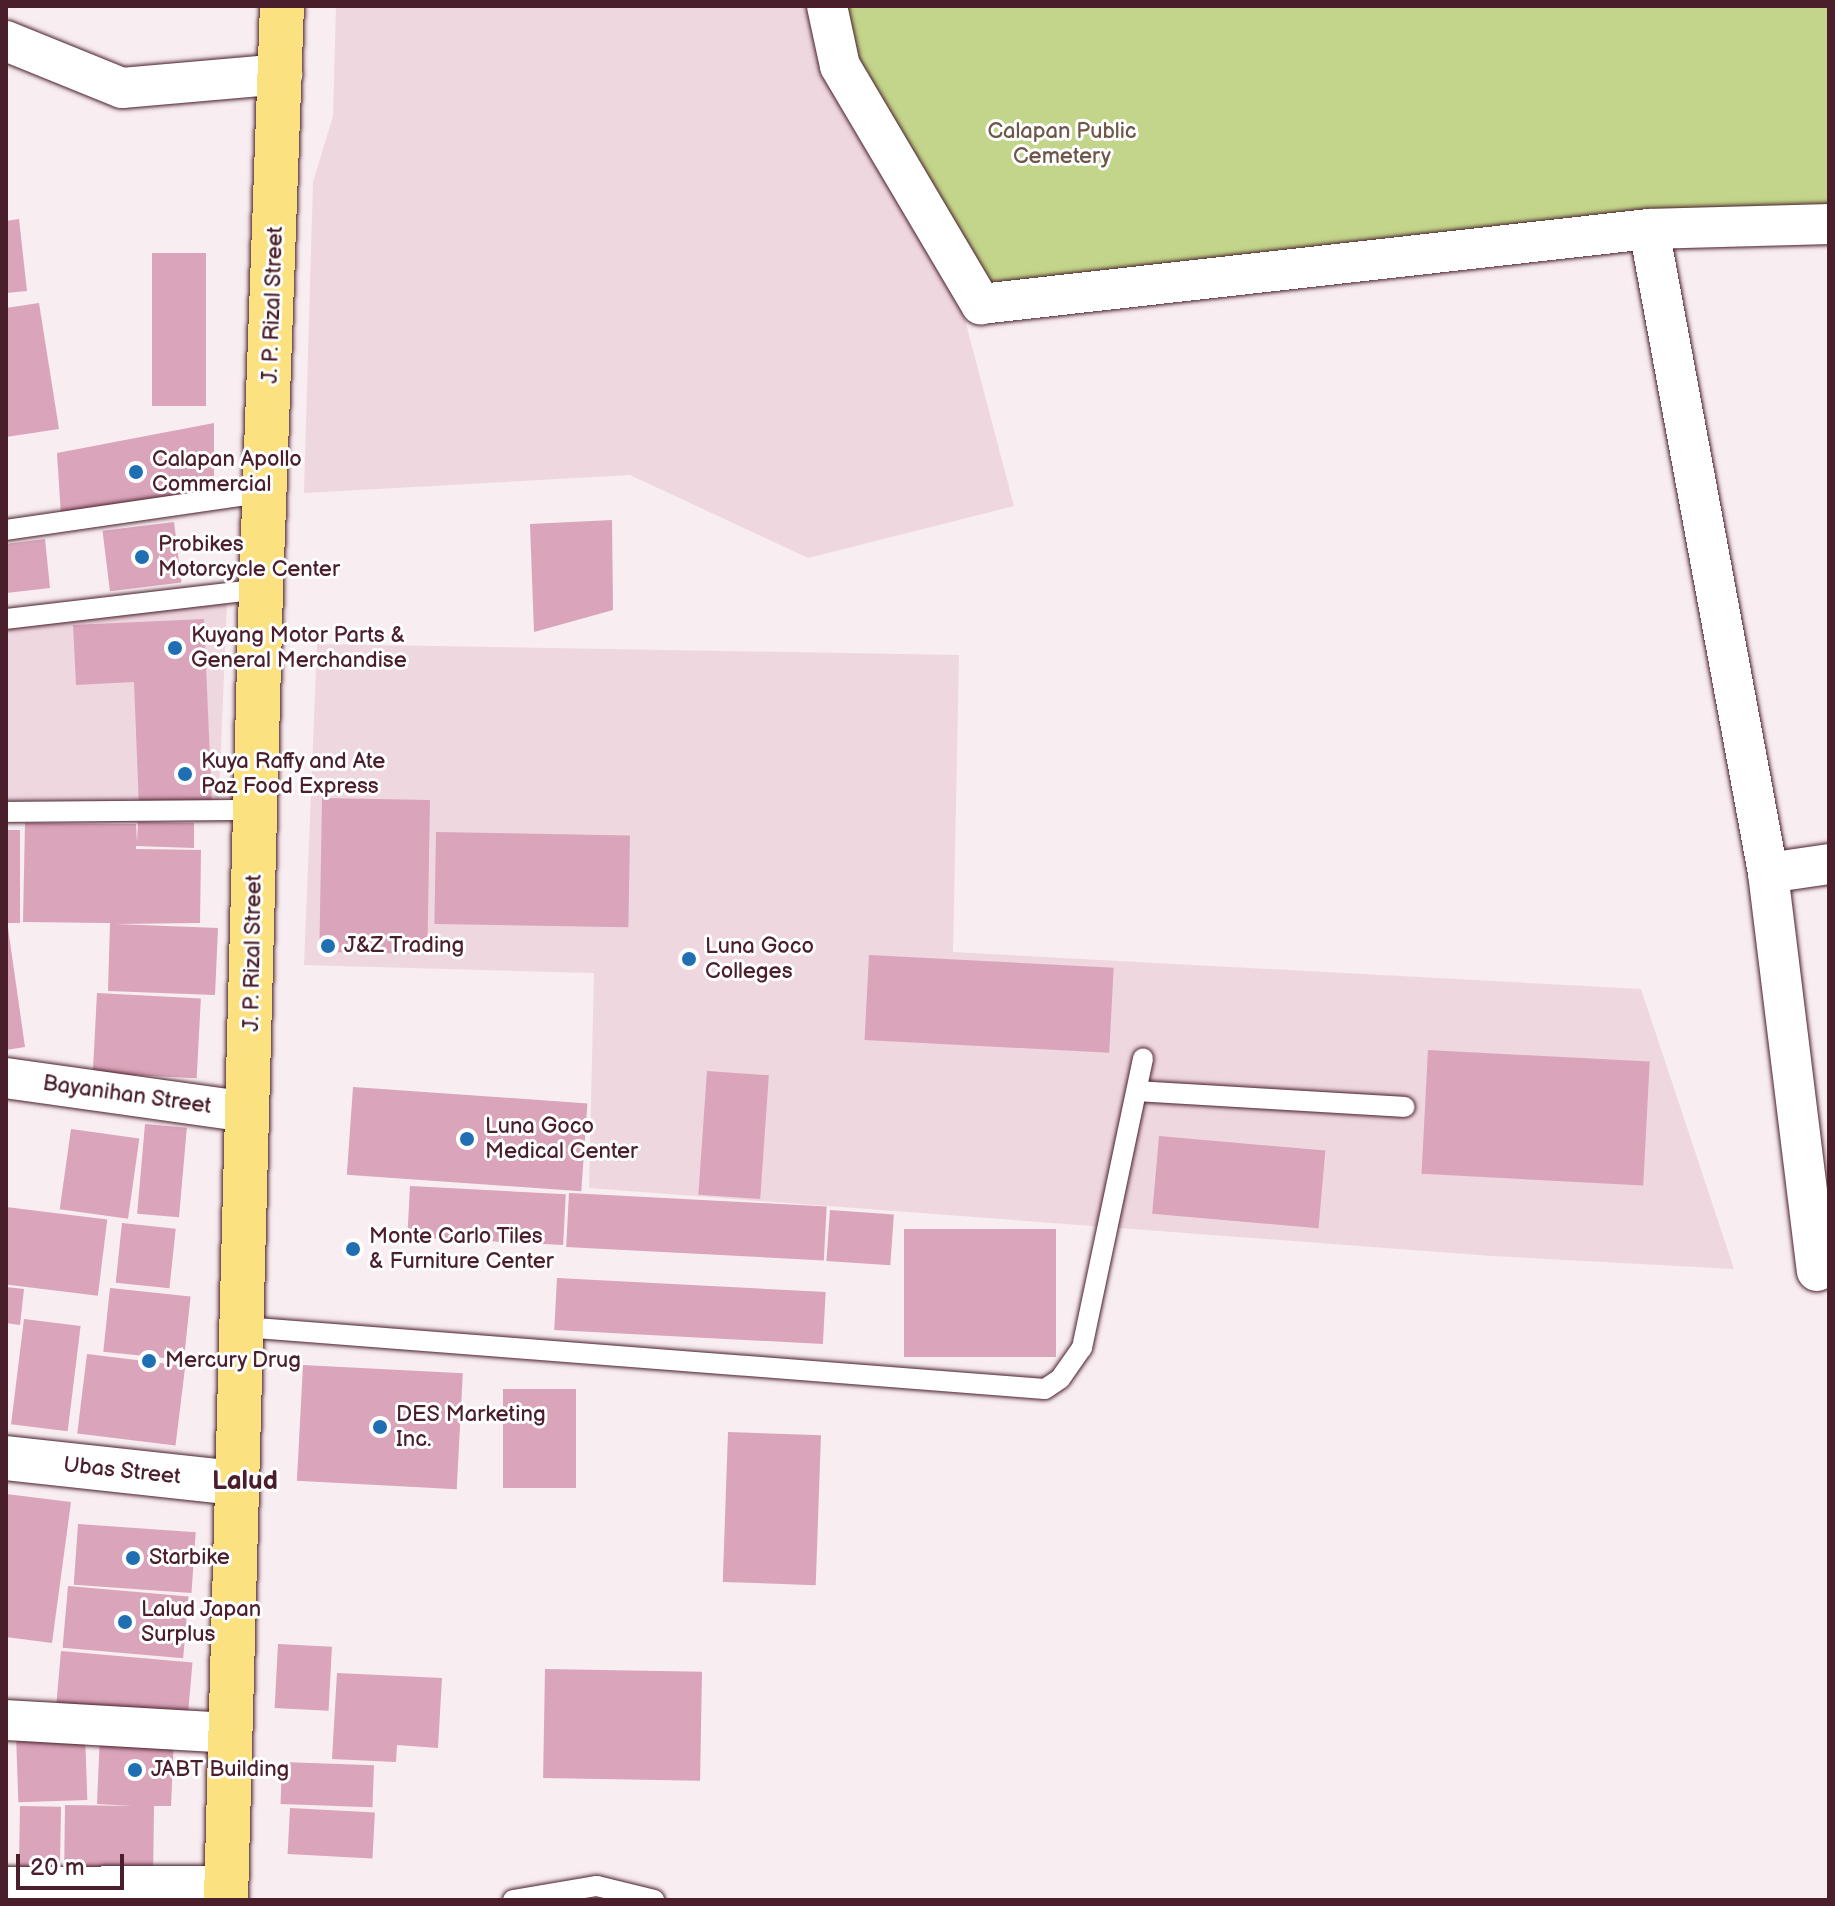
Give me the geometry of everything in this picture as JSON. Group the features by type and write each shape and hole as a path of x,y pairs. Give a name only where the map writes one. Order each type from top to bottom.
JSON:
{"highway":[{"name":"J. P. Rizal Street","path":"226,1893 261,589 282,74 282,6"}],"street":[{"path":"827,6 840,66 981,304 1649,229 1829,224"},
{"path":"6,41 122,88 282,74"},
{"path":"1649,229 1768,873 1817,1271"},
{"path":"1768,873 1829,864"},
{"name":"Bayanihan Street","path":"6,1078 249,1112"},
{"name":"Ubas Street","path":"6,1458 238,1483"},
{"path":"6,1720 231,1733"},
{"path":"6,1887 226,1893"}],"lane":[{"path":"6,530 265,492"},
{"path":"6,619 261,589"},
{"path":"6,812 256,810"},
{"path":"243,1327 1045,1389 1060,1379 1082,1348 1143,1058"},
{"path":"1137,1091 1405,1107"},
{"path":"513,1900 597,1886 654,1900"}],"shaded area":[{"path":"336,6 815,6 955,282 1014,506 808,558 630,475 304,493 313,182 333,116"},
{"path":"227,602 218,820 6,821 6,628"},
{"name":"Luna Goco Colleges","path":"317,644 959,655 953,952 1641,989 1734,1269 1492,1256 589,1188 594,973 304,965"}],"green space":[{"name":"Calapan Public Cemetery","path":"836,6 1829,6 1829,217 984,291 847,58"}],"building":[{"path":"19,219 27,291 6,293 6,221"},
{"path":"152,253 206,253 206,406 152,406"},
{"path":"39,303 59,429 6,437 6,308"},
{"name":"Calapan Apollo Commercial","path":"214,423 214,491 61,515 57,453"},
{"path":"612,520 613,610 534,632 530,524"},
{"name":"Probikes Motorcycle Center","path":"174,522 181,583 110,591 103,531"},
{"path":"45,539 50,588 6,593 6,544"},
{"path":"204,619 212,805 139,808 134,682 76,685 73,625"},
{"path":"322,798 430,800 427,954 319,952"},
{"path":"138,822 194,823 194,848 136,846 136,849 201,850 200,923 115,924 218,928 215,995 108,991 110,923 23,922 25,823 136,824 137,842"},
{"path":"6,830 20,830 20,923 6,923"},
{"path":"436,832 630,835 628,927 434,924"},
{"path":"6,929 25,1047 6,1050"},
{"path":"869,955 1114,968 1109,1053 865,1040"},
{"path":"97,993 201,998 197,1078 93,1073"},
{"path":"1428,1050 1650,1062 1643,1185 1422,1174"},
{"path":"707,1071 769,1075 760,1199 698,1195"},
{"name":"Luna Goco Medical Center","path":"353,1087 587,1103 581,1191 347,1175"},
{"path":"145,1124 187,1128 179,1217 137,1214"},
{"path":"71,1129 139,1139 128,1219 60,1209"},
{"path":"1159,1136 1325,1151 1319,1228 1152,1214"},
{"path":"410,1186 566,1194 563,1245 407,1237"},
{"path":"569,1193 827,1207 824,1260 566,1247"},
{"path":"6,1207 107,1219 98,1296 6,1285"},
{"path":"830,1210 894,1214 890,1265 826,1261"},
{"path":"122,1223 176,1229 169,1288 116,1283"},
{"path":"904,1229 1056,1229 1056,1357 904,1357"},
{"path":"557,1278 826,1292 823,1344 554,1330"},
{"path":"6,1287 24,1289 20,1325 6,1323"},
{"path":"110,1288 191,1296 184,1360 103,1352"},
{"path":"24,1319 81,1326 68,1431 11,1424"},
{"path":"87,1354 185,1366 176,1445 77,1433"},
{"name":"DES Marketing Inc.","path":"303,1365 463,1373 457,1489 297,1481"},
{"path":"503,1389 576,1389 576,1488 503,1488"},
{"path":"728,1432 821,1435 816,1585 723,1582"},
{"path":"6,1494 71,1502 52,1643 6,1637"},
{"name":"Starbike","path":"78,1524 196,1532 191,1593 74,1585"},
{"name":"Lalud Japan Surplus","path":"68,1586 189,1597 183,1658 63,1648"},
{"path":"278,1644 332,1647 329,1711 275,1708"},
{"path":"61,1651 192,1663 187,1722 56,1711"},
{"path":"545,1669 702,1672 700,1781 543,1778"},
{"path":"337,1673 442,1678 438,1748 397,1745 396,1762 332,1759"},
{"path":"85,1733 87,1800 18,1802 16,1735"},
{"path":"100,1734 174,1737 171,1806 154,1806 153,1880 64,1880 65,1805 133,1806 97,1804"},
{"path":"282,1762 374,1765 372,1807 281,1804"},
{"path":"20,1806 61,1807 60,1878 19,1877"},
{"path":"290,1808 375,1812 372,1858 288,1854"}],"place":[{"name":"Calapan Apollo Commercial","path":"136,472"},
{"name":"Probikes Motorcycle Center","path":"142,557"},
{"name":"Kuyang Motor Parts & General Merchandise","path":"175,648"},
{"name":"Kuya Raffy and Ate Paz Food Express","path":"185,774"},
{"name":"J&Z Trading","path":"328,946"},
{"name":"Luna Goco Colleges","path":"689,959"},
{"name":"Luna Goco Medical Center","path":"467,1139"},
{"name":"Monte Carlo Tiles & Furniture Center","path":"353,1249"},
{"name":"Mercury Drug","path":"149,1361"},
{"name":"DES Marketing Inc.","path":"380,1427"},
{"name":"Starbike","path":"133,1558"},
{"name":"Lalud Japan Surplus","path":"125,1622"},
{"name":"JABT Building","path":"135,1770"}],"district":[{"name":"Lalud","path":"245,1482"}]}
